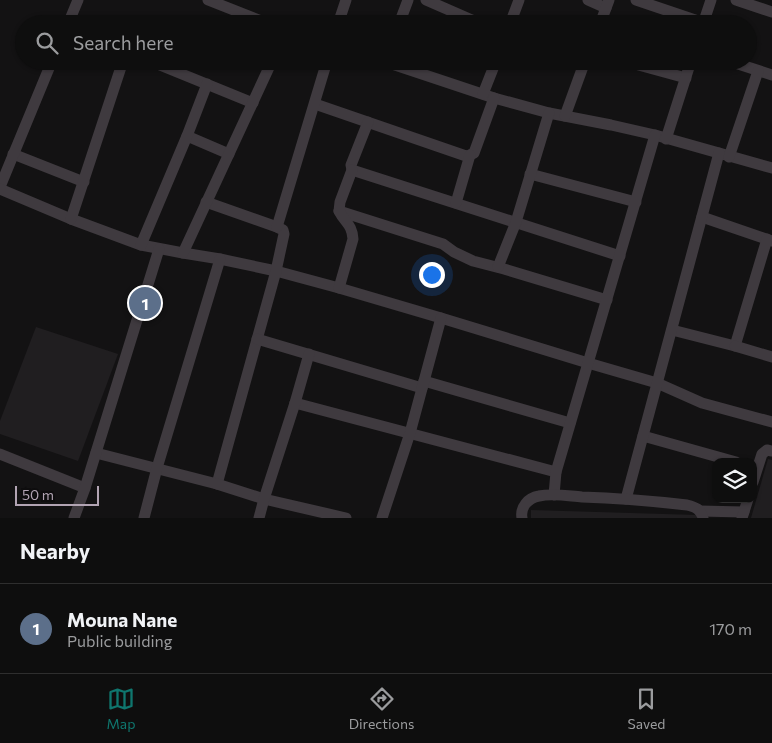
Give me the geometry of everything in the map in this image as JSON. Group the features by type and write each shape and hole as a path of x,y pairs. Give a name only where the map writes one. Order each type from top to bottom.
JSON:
{"street":[{"path":"72,15 78,0"},
{"path":"208,0 246,15"},
{"path":"341,15 346,0"},
{"path":"403,15 408,0"},
{"path":"426,0 460,15"},
{"path":"513,15 519,0"},
{"path":"588,0 607,4"},
{"path":"636,0 678,15"},
{"path":"706,15 711,0"},
{"path":"736,0 772,12"},
{"path":"48,70 0,188 71,220 141,245 220,258 339,288 657,383 702,403 772,422"},
{"path":"71,220 120,70"},
{"path":"172,70 253,102"},
{"path":"184,253 268,70"},
{"path":"278,227 324,70"},
{"path":"409,70 549,113 661,137 772,168"},
{"path":"315,104 466,156 474,153 494,70"},
{"path":"565,116 583,70"},
{"path":"657,70 686,78"},
{"path":"554,496 556,472 636,202 688,70"},
{"path":"755,70 772,75"},
{"path":"626,499 702,217 724,155 758,71"},
{"path":"141,245 207,84"},
{"path":"498,267 516,222 549,113"},
{"path":"339,288 353,240 350,225 339,211 340,202 352,170 351,166 368,122"},
{"path":"187,136 229,154"},
{"path":"14,154 84,182"},
{"path":"456,203 470,155"},
{"path":"352,170 620,256"},
{"path":"530,174 636,202"},
{"path":"206,202 278,227 283,230 284,234 276,271 217,484"},
{"path":"339,211 443,244 454,252 473,261 607,300"},
{"path":"702,217 769,240 735,346"},
{"path":"74,518 96,453 158,249"},
{"path":"144,518 157,468 220,258"},
{"path":"382,518 410,433 441,318"},
{"path":"672,330 772,357"},
{"path":"257,339 570,423"},
{"path":"259,518 309,354"},
{"path":"295,403 556,472"},
{"path":"643,436 722,458"},
{"path":"757,463 762,454 767,450 772,451"},
{"path":"96,453 217,484 308,514 346,518"},
{"path":"0,454 85,488"},
{"path":"522,518 521,513 524,506 530,500 539,496 626,499 687,505 695,507 702,514 743,515 747,503"}],"shaded area":[{"path":"36,327 118,354 78,461 0,434 0,421"},
{"path":"768,459 772,460 772,518 751,518 755,503 757,503"},
{"path":"531,510 697,515 697,518 531,518"}],"place":[{"name":"Mouna Nane","path":"145,303"}]}
